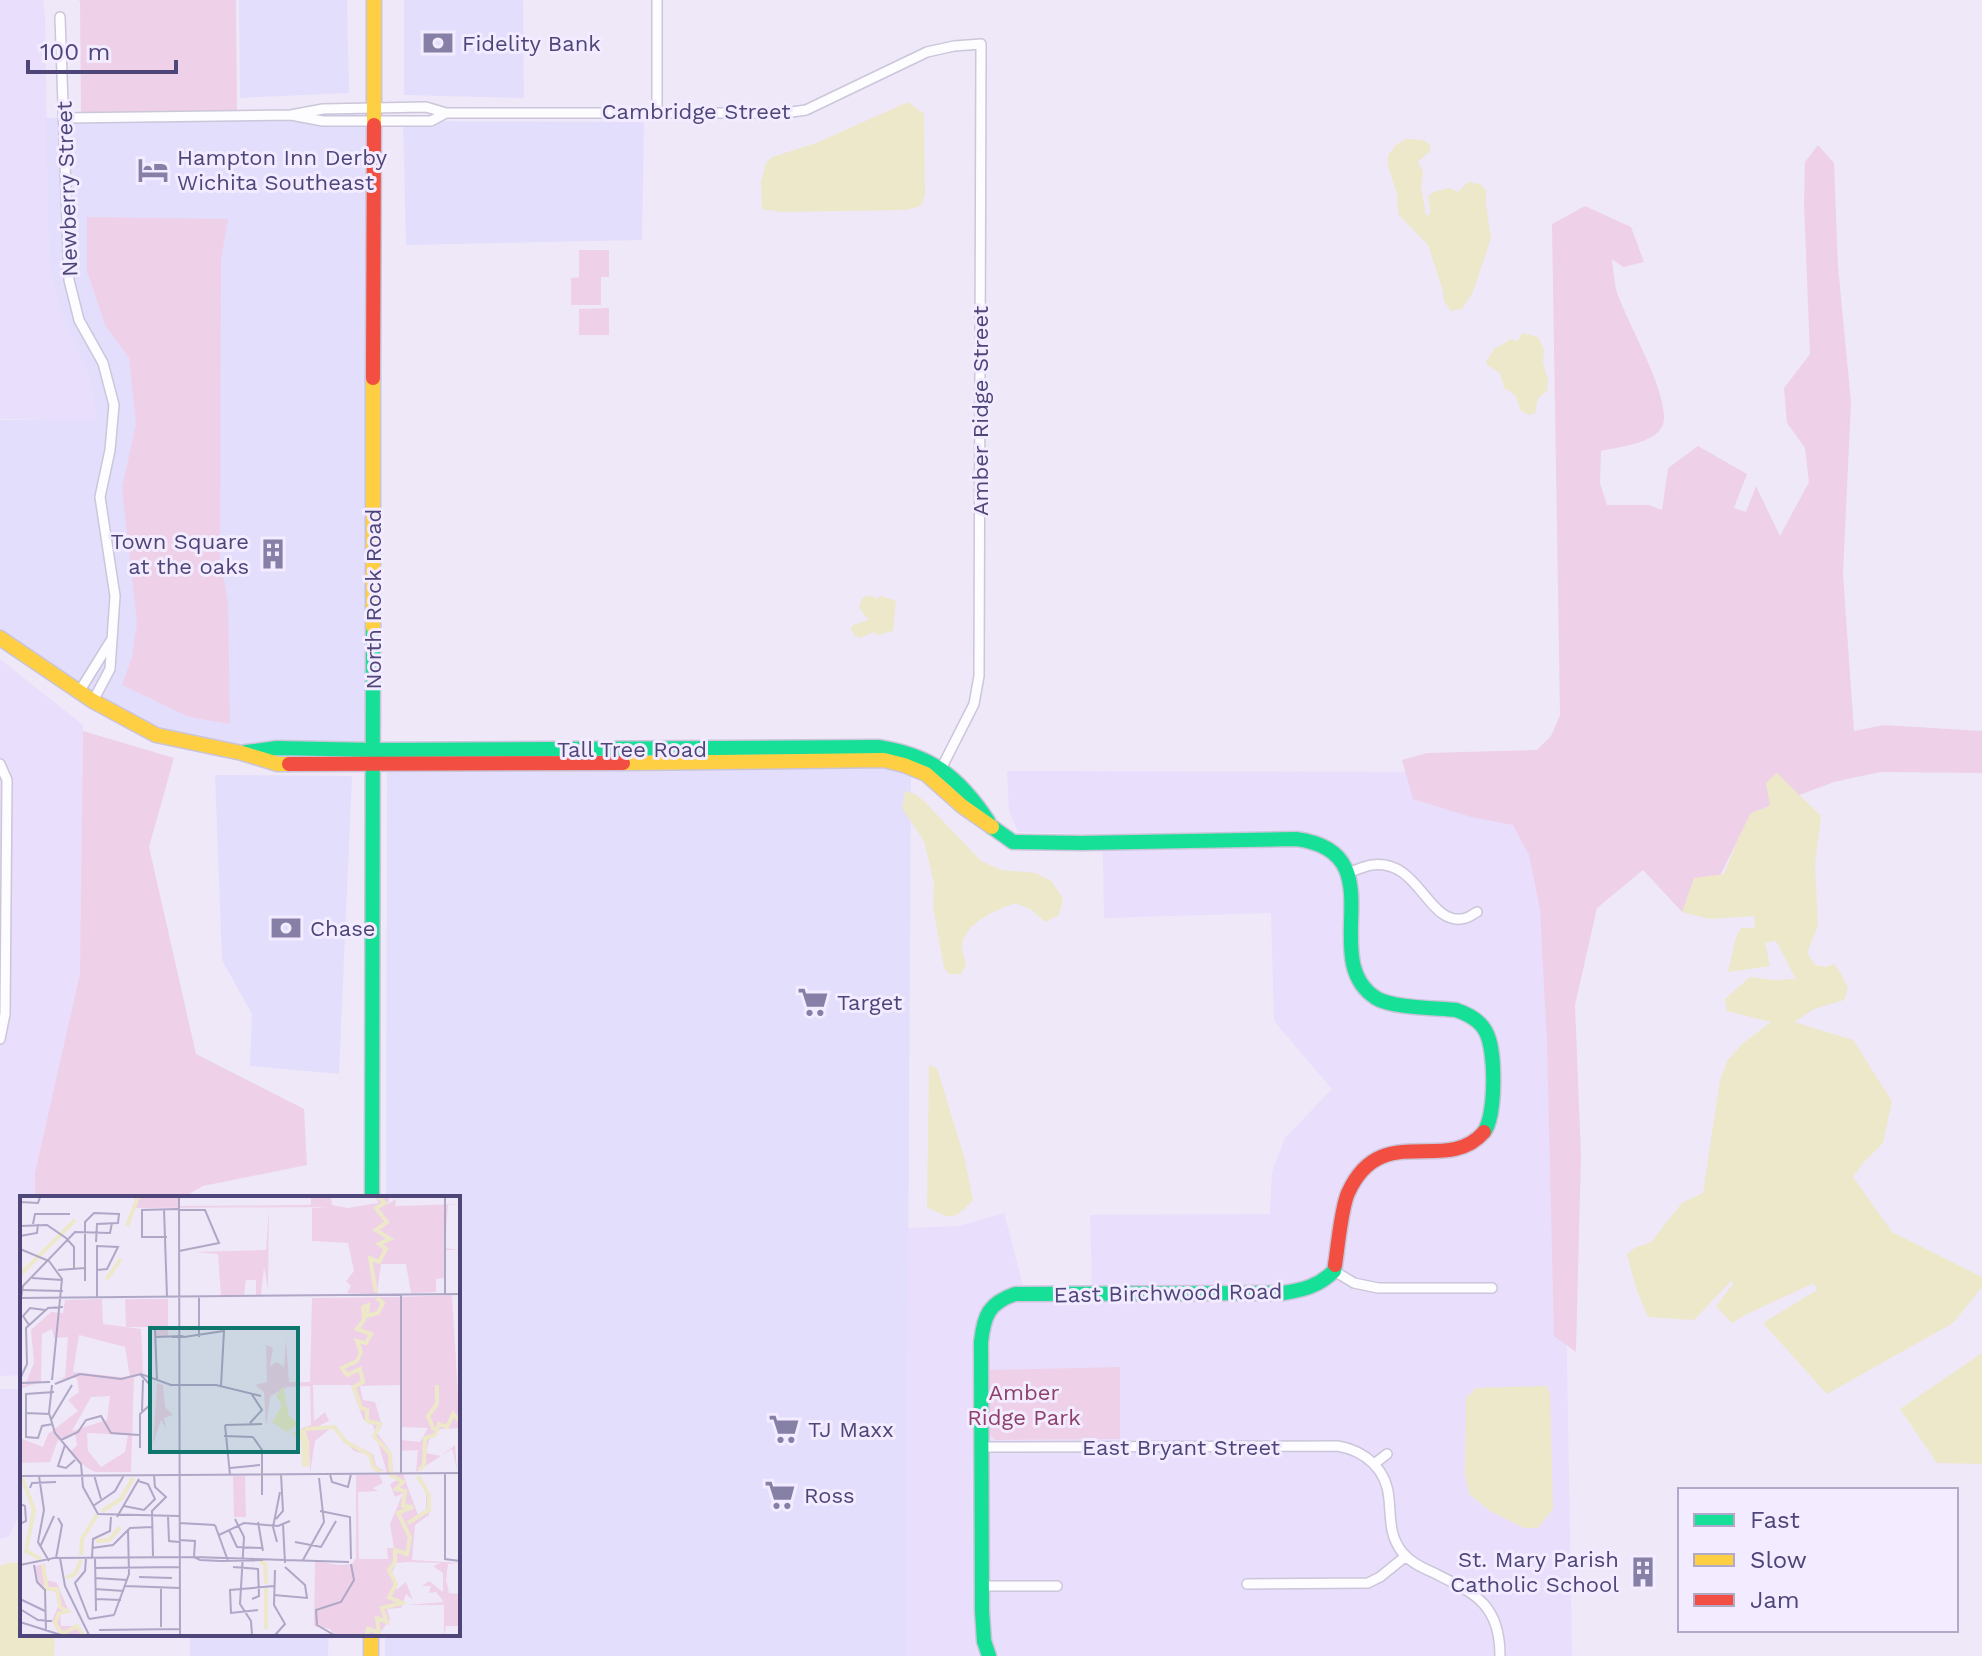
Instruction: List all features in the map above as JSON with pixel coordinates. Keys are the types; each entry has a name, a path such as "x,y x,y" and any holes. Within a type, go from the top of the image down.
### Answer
{"street":[{"name":"North Rock Road","path":"372,1196 374,0"},
{"path":"657,0 657,112"},
{"name":"Newberry Street","path":"60,17 69,280 79,320 103,363 114,405 110,450 100,497 115,596 110,669 93,701"},
{"name":"Cambridge Street","path":"64,118 291,115 323,109 374,115 426,107 446,113 785,113 806,110 927,52 981,44"},
{"name":"Amber Ridge Street","path":"941,769 974,704 979,676 981,44"},
{"name":"Tall Tree Road","path":"0,638 93,701 156,735 278,764 373,756 878,747 899,749 924,757 941,769 978,805 991,827"},
{"name":"Newberry Street","path":"79,692 112,639"},
{"name":"Tall Tree Road","path":"373,756 519,764 884,760 926,774 962,806 1013,842 1307,840 1333,851 1348,873"},
{"path":"0,764 7,780 5,1014 0,1039"},
{"path":"1477,912 1465,919 1453,918 1435,910 1412,879 1397,868 1372,865 1348,873 1352,959 1361,983 1371,994 1385,1002 1456,1010 1481,1023 1491,1045 1492,1099 1488,1127 1481,1138 1470,1145 1457,1149 1398,1151 1377,1157 1361,1169 1347,1195 1334,1271 1354,1283 1378,1288 1492,1288"},
{"name":"East Birchwood Road","path":"982,1447 982,1325 994,1298 1015,1294 1283,1293 1310,1289 1334,1271"},
{"name":"East Bryant Street","path":"982,1447 1338,1446 1358,1452 1374,1464"},
{"path":"982,1447 982,1626 989,1656"},
{"path":"1387,1454 1374,1464 1388,1489 1393,1535 1406,1556 1417,1565 1463,1587 1479,1599 1496,1624 1500,1656"},
{"path":"1247,1584 1368,1583 1406,1556"},
{"path":"982,1586 1057,1586"}],"shaded area":[{"path":"0,0 43,0 49,266 63,318 90,377 97,421 0,419"},
{"path":"239,0 347,0 349,93 240,98"},
{"path":"404,0 523,0 524,98 404,95"},
{"path":"908,102 924,114 925,195 921,206 906,210 781,212 762,209 761,182 766,163 772,157 816,143"},
{"path":"374,109 373,750 242,753 156,735 0,638 0,420 97,420 90,377 63,318 49,266 46,118"},
{"path":"403,121 644,122 642,240 406,245"},
{"path":"1406,139 1424,140 1431,146 1418,162 1423,172 1421,185 1426,216 1431,213 1428,197 1433,192 1449,188 1458,192 1468,182 1480,184 1486,190 1491,238 1473,292 1462,309 1451,311 1444,301 1428,245 1398,214 1388,155"},
{"path":"1522,333 1538,337 1544,350 1543,362 1548,380 1547,391 1538,398 1535,413 1529,415 1521,411 1515,395 1504,388 1500,373 1486,362 1494,349 1511,339 1518,341"},
{"path":"867,596 896,601 893,631 878,635 873,632 861,638 854,635 853,625 869,620 859,608 862,599"},
{"path":"0,659 83,725 81,974 35,1171 35,1196 20,1196 20,1375 0,1376"},
{"path":"387,763 911,768 906,1656 385,1656 385,1636 460,1636 460,1196 386,1196"},
{"path":"1007,771 1557,772 1572,1656 906,1656 908,1368 904,1228 960,1226 1004,1213 1023,1285 1092,1285 1090,1215 1270,1214 1272,1172 1285,1138 1332,1089 1274,1021 1271,913 1104,918 1103,853 1084,834 1018,832 1009,811"},
{"path":"1777,773 1821,816 1815,864 1818,926 1807,953 1815,965 1826,967 1834,964 1848,988 1844,1000 1814,1009 1794,1022 1853,1040 1892,1101 1883,1143 1853,1177 1892,1232 1982,1277 1982,1287 1953,1323 1827,1394 1763,1323 1817,1290 1814,1283 1732,1323 1716,1306 1733,1284 1732,1280 1694,1320 1648,1317 1627,1254 1636,1247 1650,1243 1682,1203 1703,1193 1720,1080 1728,1060 1743,1043 1771,1022 1727,1011 1725,999 1750,977 1796,979 1776,941 1765,943 1770,966 1728,972 1736,937 1741,928 1755,928 1754,916 1709,919 1682,912 1694,878 1724,874 1751,813 1770,806 1766,783"},
{"path":"215,775 352,776 339,1074 250,1066 252,1014 222,960"},
{"path":"905,791 925,802 981,861 1002,870 1036,873 1051,881 1063,898 1059,915 1045,922 1032,910 1015,903 990,914 975,924 964,938 962,948 966,965 961,974 949,974 944,968 933,906 934,883 924,841 902,808"},
{"path":"929,1065 937,1068 965,1160 973,1200 952,1216 927,1207"},
{"path":"1982,1353 1982,1464 1937,1463 1900,1409"},
{"path":"1546,1386 1550,1393 1553,1509 1538,1528 1524,1528 1490,1511 1469,1494 1465,1474 1466,1398 1476,1388"},
{"path":"0,1389 19,1389 20,1514 9,1536 0,1539"},
{"path":"20,1562 20,1636 55,1636 54,1656 0,1656 0,1566"},
{"path":"190,1636 329,1636 328,1656 190,1656"}],"green space":[{"path":"78,0 236,0 237,113 81,115"},
{"path":"1818,145 1834,163 1838,266 1851,402 1843,574 1854,731 1884,725 1982,731 1982,773 1880,772 1834,782 1751,813 1713,890 1682,912 1643,870 1597,908 1575,1005 1581,1155 1576,1352 1554,1336 1547,1042 1540,909 1529,855 1513,825 1471,817 1413,799 1402,760 1427,753 1537,750 1551,736 1560,715 1552,224 1585,206 1631,227 1644,262 1623,267 1612,259 1616,289 1655,380 1664,415 1662,427 1651,437 1601,451 1600,483 1607,505 1649,505 1662,510 1668,468 1698,446 1747,474 1734,508 1746,512 1756,486 1780,536 1809,482 1805,448 1787,423 1784,388 1810,354 1805,162"},
{"path":"87,217 228,219 221,260 220,559 228,602 230,724 189,717 122,685 132,657 137,623 122,488 136,424 129,358 105,325 87,271"},
{"path":"579,250 609,250 609,277 601,277 601,305 571,305 571,278 581,277"},
{"path":"609,308 609,335 579,335 579,309"},
{"path":"83,731 174,758 149,847 196,1054 304,1109 307,1165 203,1186 186,1196 35,1196 35,1172 80,974"},
{"name":"Amber Ridge Park","path":"1120,1367 1120,1439 996,1440 988,1434 990,1370"}],"traffic: fast":[{"path":"372,1196 373,627"},
{"path":"246,752 277,748 878,747 913,756 942,770 966,792 988,821"},
{"path":"992,827 1013,842 1296,839 1326,848 1343,864 1350,885 1352,959 1359,981 1383,1001 1465,1013 1486,1032 1492,1053 1493,1083 1491,1112 1484,1132"},
{"path":"989,1656 984,1641 982,1611 981,1342 989,1311 1015,1294 1283,1293 1317,1284 1334,1271 1335,1265"}],"traffic: slow":[{"path":"374,0 374,125"},
{"path":"373,378 373,627"},
{"path":"0,638 93,701 156,735 289,764"},
{"path":"623,763 884,760 926,774 962,806 992,827"},
{"path":"371,1636 371,1656"}],"traffic: jam":[{"path":"373,378 374,125"},
{"path":"289,764 623,763"},
{"path":"1335,1265 1348,1193 1362,1171 1378,1158 1396,1153 1451,1150 1469,1144 1484,1132"}],"place":[{"name":"Fidelity Bank","path":"438,43"},
{"name":"Hampton Inn Derby Wichita Southeast","path":"153,170"},
{"name":"Town Square at the oaks","path":"273,554"},
{"name":"Chase","path":"286,928"},
{"name":"Target","path":"813,1002"},
{"name":"TJ Maxx","path":"784,1429"},
{"name":"Ross","path":"780,1495"},
{"name":"St. Mary Parish Catholic School","path":"1643,1572"}]}
